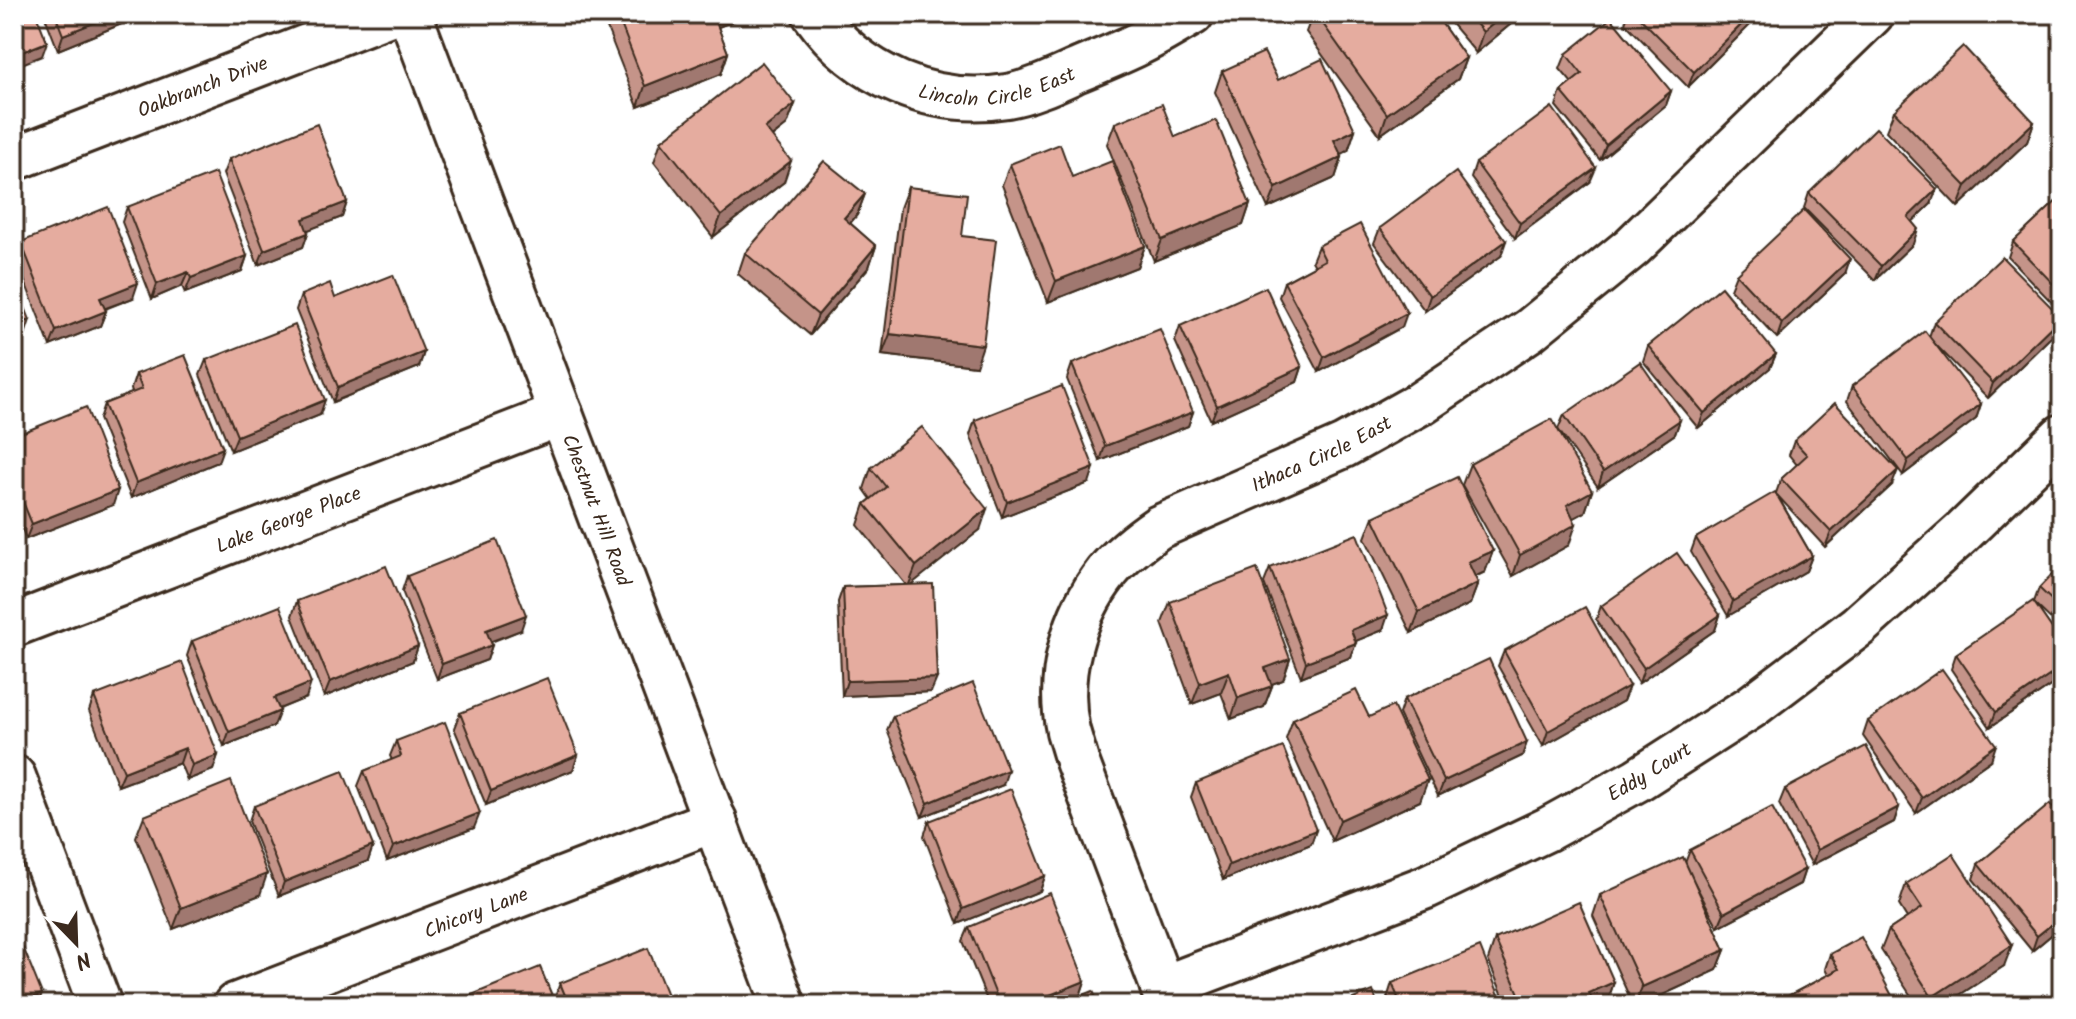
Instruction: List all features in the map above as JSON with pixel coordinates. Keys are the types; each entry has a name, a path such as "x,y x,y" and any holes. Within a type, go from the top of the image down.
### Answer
{"street":[{"name":"Oakbranch Drive","path":"14,159 390,14"},
{"name":"Chestnut Hill Road","path":"410,14 784,1005"},
{"name":"Lincoln Circle East","path":"814,14 851,55 878,74 909,88 942,96 975,99 1008,96 1042,86 1138,45 1192,14"},
{"name":"Ithaca Circle East","path":"1166,996 1077,761 1068,728 1064,695 1067,661 1075,629 1089,598 1108,571 1132,546 1159,527 1344,446 1421,403 1530,330 1632,247 1872,14"},
{"name":"Lake George Place","path":"14,625 561,414"},
{"name":"Eddy Court","path":"1166,996 1426,887 1548,829 1637,780 1751,707 1858,626 1962,533 2062,436"},
{"path":"14,777 100,1005"},
{"name":"Chicory Lane","path":"235,1005 715,820"}],"building":[{"path":"14,14 36,14 47,42 14,55"},
{"path":"55,14 116,14 63,35"},
{"path":"617,14 713,14 728,53 645,86"},
{"path":"1316,14 1435,14 1466,58 1387,114"},
{"path":"1468,14 1505,14 1483,32"},
{"path":"1636,14 1752,14 1694,72"},
{"path":"1611,18 1671,91 1606,145 1561,91 1582,74 1566,54"},
{"path":"1963,46 2034,122 1966,186 1894,111"},
{"path":"1264,52 1278,80 1322,59 1355,130 1334,140 1342,157 1276,188 1222,71"},
{"path":"762,62 795,104 765,128 791,161 721,216 661,141"},
{"path":"1162,104 1175,137 1216,120 1250,204 1162,240 1115,123"},
{"path":"1552,107 1596,168 1520,223 1476,163"},
{"path":"317,124 347,202 303,219 308,233 264,250 229,159"},
{"path":"1876,128 1937,189 1908,217 1918,229 1881,266 1809,193"},
{"path":"1060,144 1072,177 1112,161 1145,246 1056,281 1010,164"},
{"path":"824,161 865,194 844,218 876,246 818,315 745,253"},
{"path":"1456,172 1506,241 1430,296 1380,228"},
{"path":"215,173 247,256 191,278 188,272 157,284 127,207"},
{"path":"908,187 967,194 962,236 996,240 983,345 890,334"},
{"path":"2062,196 2062,293 2013,242"},
{"path":"108,207 138,283 100,298 106,311 56,331 21,242"},
{"path":"1804,210 1850,259 1782,323 1736,274"},
{"path":"1360,224 1407,313 1324,357 1284,282 1325,260 1318,246"},
{"path":"2002,257 2061,317 1993,383 1934,322"},
{"path":"393,275 424,352 338,387 301,295 330,283 335,298"},
{"path":"14,279 30,320 14,326"},
{"path":"1266,287 1302,367 1217,406 1180,326"},
{"path":"1721,287 1776,354 1704,413 1648,346"},
{"path":"295,325 325,400 237,436 206,360"},
{"path":"1160,329 1193,412 1105,446 1072,364"},
{"path":"1925,331 1981,404 1908,460 1852,386"},
{"path":"185,355 223,448 136,483 104,404 142,389 136,374"},
{"path":"1640,362 1680,420 1603,472 1564,415"},
{"path":"1062,386 1094,468 1007,502 975,420"},
{"path":"1835,403 1898,470 1831,532 1781,479 1807,455 1794,441"},
{"path":"86,407 118,490 32,524 14,480 14,436"},
{"path":"1552,419 1592,491 1567,505 1576,524 1520,555 1470,464"},
{"path":"922,427 987,509 916,566 865,504 886,487 871,468"},
{"path":"1457,477 1493,551 1468,562 1478,583 1419,612 1373,517"},
{"path":"1775,492 1812,556 1733,601 1696,538"},
{"path":"1357,534 1388,615 1351,630 1356,643 1306,662 1270,568"},
{"path":"497,540 526,615 486,630 492,645 442,664 407,576"},
{"path":"1677,553 1720,615 1644,668 1601,606"},
{"path":"2062,564 2062,610 2039,588"},
{"path":"386,566 418,646 330,682 297,601"},
{"path":"1257,569 1290,659 1265,668 1272,686 1238,698 1229,672 1200,683 1170,602"},
{"path":"933,584 937,678 847,681 843,587"},
{"path":"2033,601 2062,643 2062,667 1996,712 1956,654"},
{"path":"280,606 311,683 274,698 280,711 229,732 192,641"},
{"path":"1585,607 1629,686 1548,731 1504,651"},
{"path":"1489,659 1527,742 1444,781 1404,699"},
{"path":"182,662 218,755 192,765 185,748 124,772 94,696"},
{"path":"1942,669 1996,745 1922,798 1868,721"},
{"path":"547,678 578,755 491,791 460,713"},
{"path":"973,683 1008,770 928,803 893,716"},
{"path":"1356,690 1369,717 1393,706 1428,780 1340,820 1293,719"},
{"path":"445,722 480,813 393,847 364,771 401,756 396,741"},
{"path":"1866,746 1899,807 1817,850 1785,789"},
{"path":"1283,747 1316,830 1229,865 1196,783"},
{"path":"343,771 373,846 284,882 254,806"},
{"path":"231,781 267,874 181,908 144,816"},
{"path":"1011,789 1045,876 963,909 929,821"},
{"path":"2050,804 2062,818 2062,916 2037,936 1978,864"},
{"path":"1772,807 1805,869 1724,913 1690,850"},
{"path":"1953,854 2012,945 1932,997 1889,930 1922,908 1906,884"},
{"path":"1683,857 1725,950 1642,987 1600,895"},
{"path":"1050,893 1085,981 1025,1005 1000,1005 969,927"},
{"path":"1579,902 1614,982 1589,993 1594,1005 1524,1005 1495,939"},
{"path":"1861,937 1897,1005 1793,1005 1788,996 1839,969 1830,954"},
{"path":"23,947 42,994 14,1005 14,951"},
{"path":"1480,947 1503,1005 1401,1005 1392,983"},
{"path":"648,948 671,1005 569,1005 560,983"},
{"path":"540,967 556,1005 452,1003"},
{"path":"1093,991 1099,1005 1059,1005"},
{"path":"1373,991 1378,1005 1338,1005"},
{"path":"1762,994 1767,1005 1739,1005"}]}
